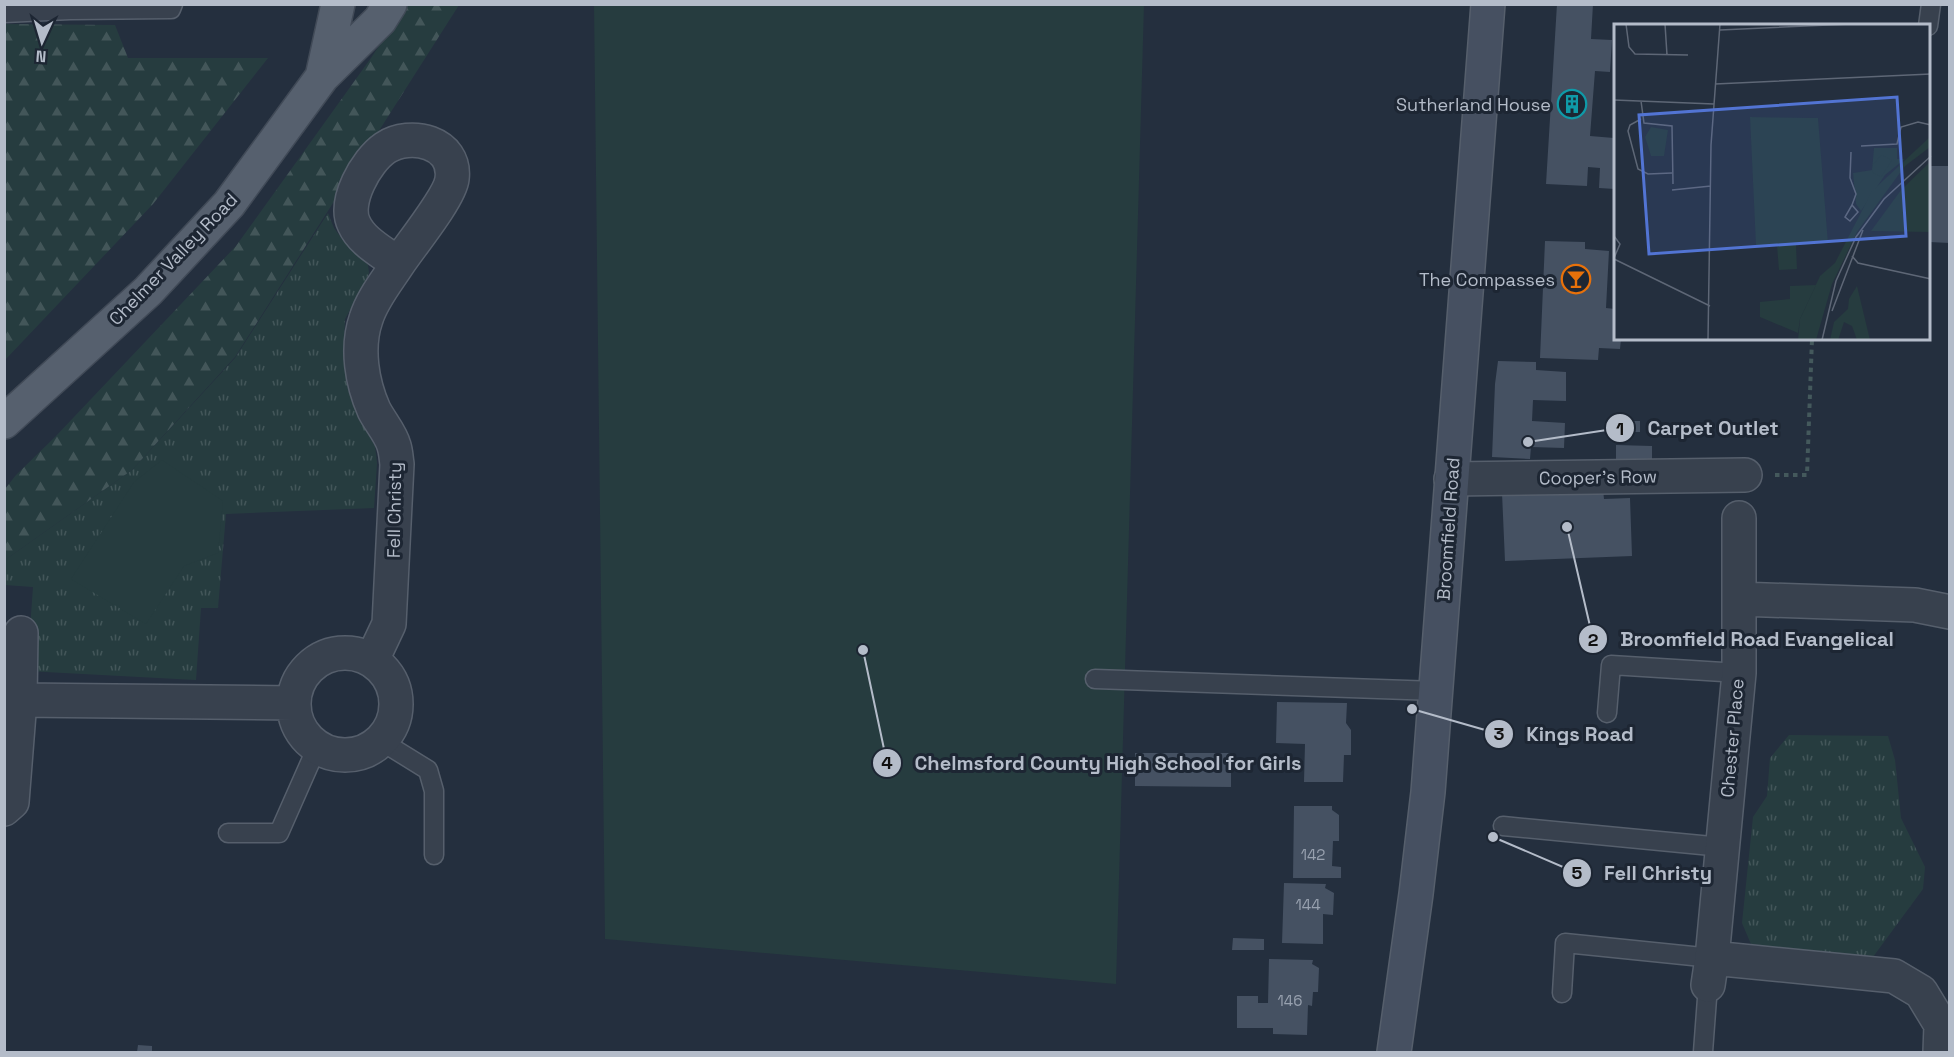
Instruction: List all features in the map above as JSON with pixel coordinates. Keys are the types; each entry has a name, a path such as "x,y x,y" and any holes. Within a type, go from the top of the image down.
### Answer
{"main road":[{"name":"Chelmer Valley Road","path":"322,77 338,4"},
{"name":"Chelmer Valley Road","path":"4,422 148,291 229,204 322,77 380,20 390,4"},
{"name":"Broomfield Road","path":"1394,1053 1418,883 1428,792 1488,4"}],"street":[{"name":"Fell Christy","path":"372,660 389,624 397,464 394,444 374,408 365,381 361,341 365,321 372,304 398,264"},
{"name":"Cooper's Row","path":"1451,479 1745,475"},
{"name":"Chester Place","path":"1710,971 1739,673 1739,518"},
{"path":"1739,599 1915,605 1950,612"},
{"path":"4,808 12,802 20,700 21,633"},
{"path":"338,654 355,654 372,660 384,670 392,684 396,698 396,714 391,729 381,741 366,751 350,756 332,754 317,747 304,735 297,720 294,703 302,678 321,659 338,654"},
{"path":"20,700 294,703"},
{"path":"1710,971 1894,976 1921,992 1943,1033"}],"lane":[{"path":"4,13 83,7 171,9 173,4"},
{"path":"1928,24 1931,4"},
{"path":"1607,712 1611,665 1739,673"},
{"path":"1095,679 1436,692"},
{"path":"381,741 428,770 434,791 434,855"},
{"path":"228,833 279,833 317,747"},
{"path":"1503,826 1722,847"},
{"path":"1562,993 1565,943 1710,971 1703,1053"}],"path":[{"path":"1745,475 1807,475 1812,340"}],"green space":[{"path":"406,5 459,5 235,357 132,470 5,560 5,489 236,246 371,58"},
{"path":"594,5 1144,5 1116,984 605,939"},
{"path":"5,24 115,25 128,58 268,58 153,204 5,360"},
{"path":"328,213 334,228 342,239 368,265 369,273 366,281 345,319 344,346 348,386 358,417 375,446 377,463 374,508 226,514 218,608 201,608 196,680 27,671 33,587 5,585 5,560 132,470 235,358"},
{"path":"162,460 223,501 218,553 184,566 146,624 71,579 134,482"},
{"path":"1789,735 1888,736 1895,760 1901,818 1925,867 1923,889 1870,961 1751,944 1742,923 1753,817 1767,796 1770,758"}],"building":[{"name":"Sutherland House","path":"1557,4 1593,4 1591,39 1612,40 1610,72 1595,71 1590,136 1614,138 1614,189 1599,188 1600,168 1588,167 1587,186 1546,184"},
{"path":"1931,166 1950,166 1950,243 1930,242"},
{"name":"The Compasses","path":"1545,241 1585,242 1585,249 1609,251 1606,308 1614,309 1614,340 1621,340 1620,349 1599,348 1598,360 1540,358"},
{"path":"1498,361 1536,362 1536,370 1566,372 1566,401 1533,400 1532,421 1565,423 1564,448 1531,447 1530,459 1492,457"},
{"path":"1624,421 1640,421 1640,432 1624,432"},
{"path":"1616,445 1652,446 1652,462 1616,462"},
{"path":"1603,489 1604,499 1630,498 1632,556 1505,561 1502,493"},
{"path":"1277,702 1347,703 1346,723 1351,730 1351,755 1344,755 1343,782 1304,782 1305,744 1276,743"},
{"path":"1135,753 1231,753 1231,787 1135,786"},
{"path":"1294,806 1332,806 1332,810 1339,815 1339,841 1333,841 1332,866 1341,867 1341,878 1293,878"},
{"path":"1284,883 1326,884 1325,888 1334,893 1333,915 1323,914 1323,944 1282,943"},
{"path":"1233,938 1264,939 1264,950 1232,950"},
{"path":"1269,959 1313,960 1312,964 1319,968 1318,992 1313,992 1312,1006 1308,1005 1307,1035 1273,1034 1273,1028 1237,1028 1237,996 1258,996 1258,1003 1268,1003"},
{"path":"138,1045 152,1046 152,1052 137,1052"}],"place":[{"name":"Sutherland House","path":"1572,104"},
{"name":"The Compasses","path":"1576,279"},
{"name":"Carpet Outlet","path":"1528,442"},
{"name":"Broomfield Road Evangelical","path":"1567,527"},
{"name":"Chelmsford County High School for Girls","path":"863,650"},
{"name":"Kings Road","path":"1412,709"},
{"name":"Fell Christy","path":"1493,837"}]}
